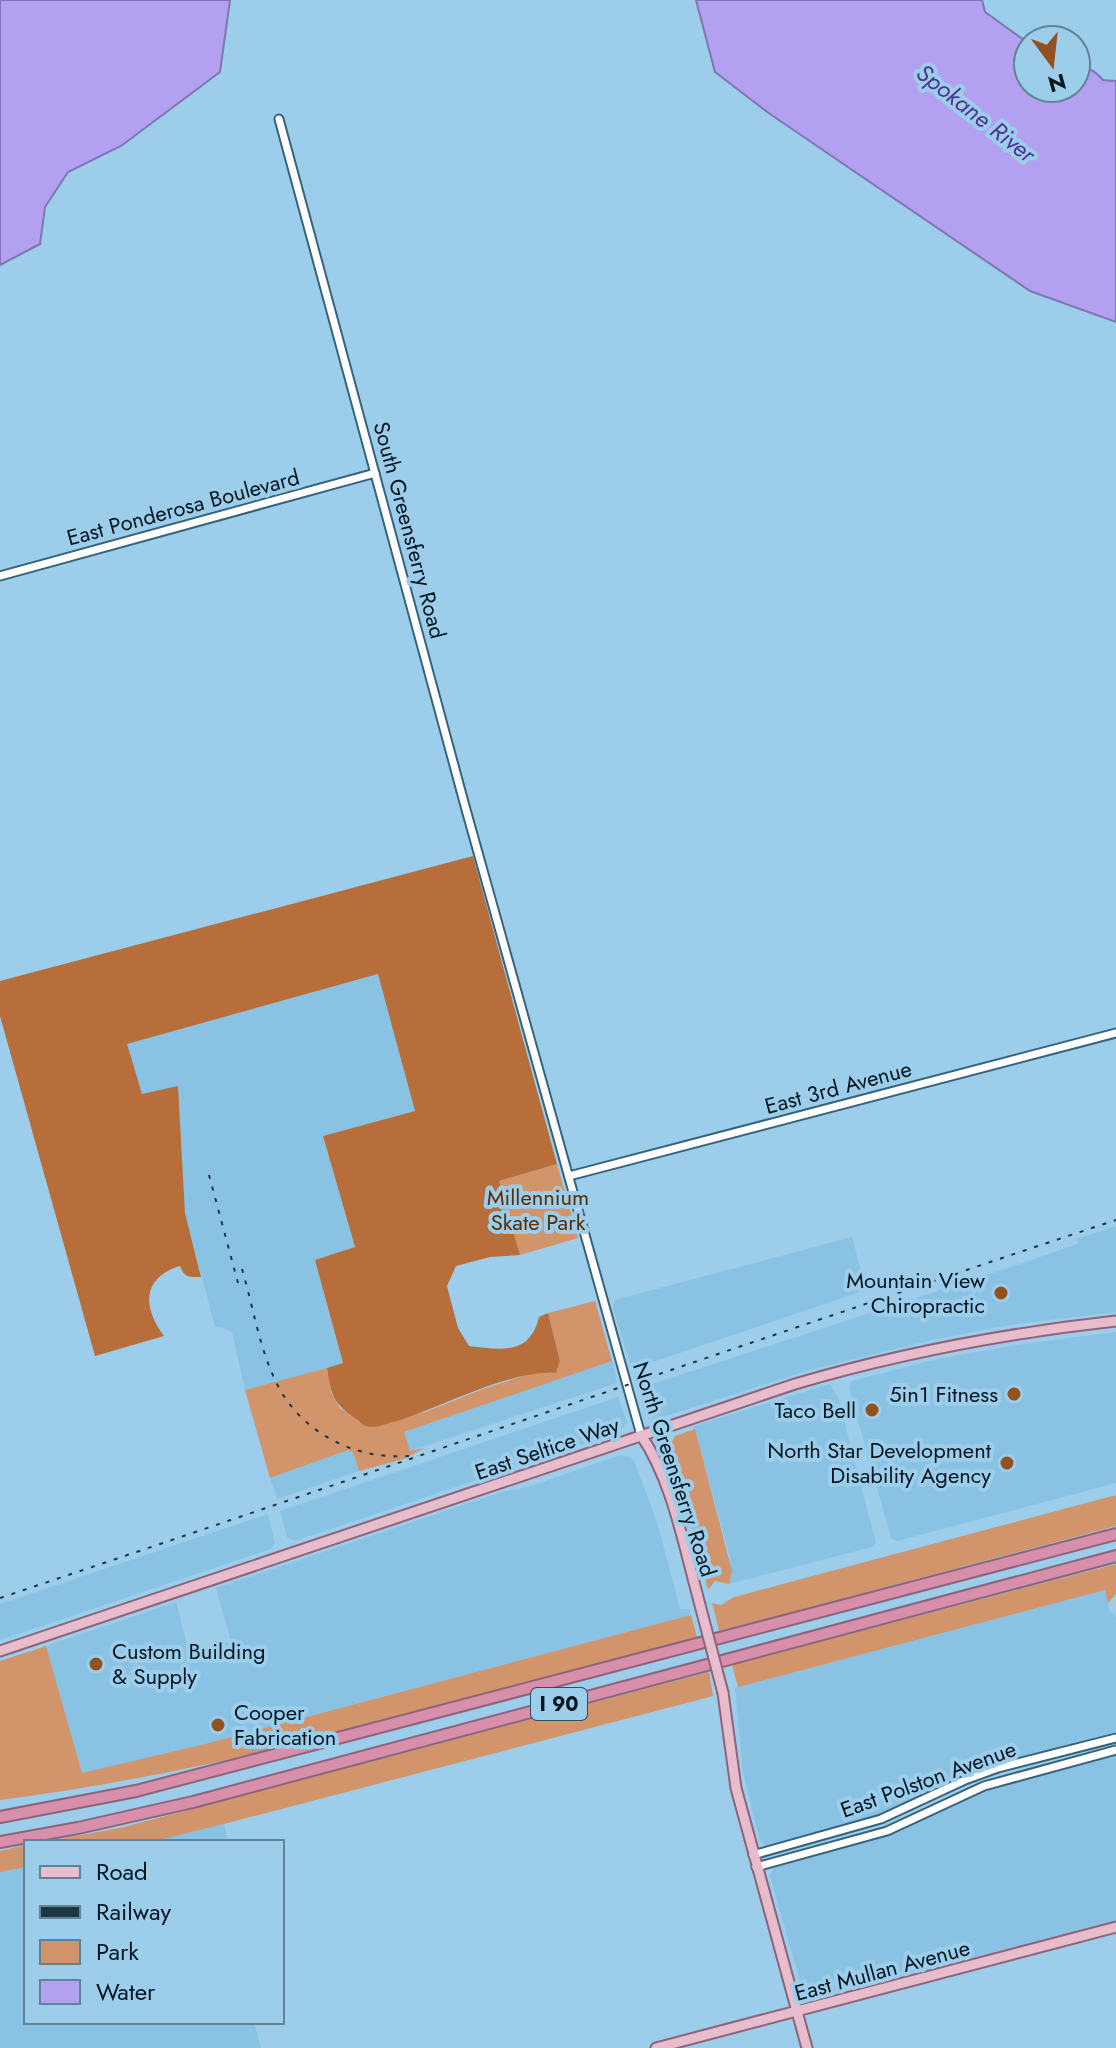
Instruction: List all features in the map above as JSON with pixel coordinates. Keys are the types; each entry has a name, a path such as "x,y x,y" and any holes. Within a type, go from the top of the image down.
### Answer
{"highway":[{"name":"I 90","path":"0,1817 151,1788 1116,1534"},
{"name":"I 90","path":"0,1842 193,1802 1116,1556"}],"main road":[{"name":"East Seltice Way","path":"0,1651 758,1395 866,1365 996,1338 1116,1321"},
{"name":"North Greensferry Road","path":"641,1435 653,1454 672,1503 694,1582 723,1693 736,1788 807,2048"},
{"name":"East Mullan Avenue","path":"656,2048 1116,1927"}],"street":[{"name":"South Greensferry Road","path":"279,119 506,951"},
{"name":"East Ponderosa Boulevard","path":"0,576 375,473"},
{"name":"North Greensferry Road","path":"506,951 641,1435"},
{"name":"East 3rd Avenue","path":"569,1176 1116,1033"},
{"name":"East Polston Avenue","path":"753,1855 881,1819 998,1768 1116,1738"},
{"name":"East Polston Avenue","path":"756,1867 887,1831 984,1786 1116,1750"}],"shaded area":[{"path":"473,856 557,1164 499,1181 520,1255 490,1257 456,1266 447,1286 458,1328 469,1346 503,1349 522,1344 535,1329 539,1317 548,1313 560,1361 556,1373 538,1373 498,1383 415,1415 373,1427 363,1425 334,1398 327,1368 343,1363 315,1260 355,1247 323,1136 415,1111 378,974 127,1044 142,1094 178,1086 185,1213 201,1277 188,1276 180,1266 167,1271 152,1286 152,1315 164,1336 95,1356 0,1016 0,981"},
{"path":"379,974 415,1111 323,1136 355,1248 315,1260 343,1364 245,1390 232,1332 215,1327 185,1213 178,1087 142,1094 126,1044"},
{"path":"1116,1226 1116,1312 1015,1324 932,1340 806,1371 657,1419 648,1418 645,1414 637,1389 1017,1265 1078,1244 1077,1239"},
{"path":"852,1237 866,1290 632,1369 613,1308 615,1300"},
{"path":"1116,1332 1116,1483 897,1541 891,1538 849,1388 852,1381 937,1359"},
{"path":"612,1361 617,1383 410,1451 403,1432"},
{"path":"830,1384 838,1397 876,1543 872,1547 729,1584 731,1561 694,1426"},
{"path":"618,1397 627,1422 619,1432 295,1541 287,1537 280,1511"},
{"path":"348,1450 353,1452 359,1471 277,1499 270,1478"},
{"path":"620,1455 634,1461 657,1522 680,1609 689,1609 691,1615 82,1774 46,1646 176,1602 189,1652 231,1642 216,1588"},
{"path":"268,1514 275,1543 271,1549 0,1640 0,1604"},
{"path":"1105,1590 1109,1610 1116,1617 1116,1732 983,1768 897,1808 851,1825 771,1846 760,1841 743,1772 735,1688"},
{"path":"1116,1754 1116,1920 815,1998 808,1997 803,1991 770,1876 773,1868 888,1833 996,1786"},
{"path":"224,1824 228,1840 159,1840"},
{"path":"24,1867 24,2024 255,2024 261,2048 0,2048 0,1872"}],"green space":[{"name":"Millennium Skate Park","path":"557,1164 578,1238 520,1255 499,1181"},
{"path":"595,1301 612,1361 404,1432 410,1451 424,1448 404,1459 359,1471 353,1452 348,1450 270,1478 245,1390 327,1368 331,1392 340,1408 367,1426 425,1412 532,1373 556,1373 560,1361 548,1313"},
{"path":"695,1429 732,1571 729,1584 715,1581 708,1590 688,1510 666,1451 675,1436"},
{"path":"1116,1495 1116,1526 719,1631 712,1603 721,1605 734,1597"},
{"path":"1116,1564 1116,1594 1108,1603 1105,1590 738,1687 732,1665"},
{"path":"691,1615 697,1637 438,1707 177,1770 0,1800 0,1661 46,1646 82,1773 205,1744"},
{"path":"709,1672 713,1696 224,1824 159,1840 54,1840 124,1827"},
{"path":"24,1845 24,1867 0,1872 0,1851"}],"water":[{"path":"0,0 230,0 220,72 121,146 68,172 45,207 40,244 0,265"},
{"name":"Spokane River","path":"696,0 982,0 985,12 1012,31 1012,104 1092,104 1092,71 1103,80 1116,81 1116,322 1030,291 770,114 715,72"}],"railway":[{"path":"209,1175 238,1283"},
{"path":"0,1598 1116,1220"},
{"path":"242,1269 270,1369 286,1400 299,1415 314,1428 349,1448 388,1456 409,1456"}],"place":[{"name":"Mountain View Chiropractic","path":"1001,1293"},
{"name":"5in1 Fitness","path":"1014,1394"},
{"name":"Taco Bell","path":"872,1410"},
{"name":"North Star Development Disability Agency","path":"1007,1463"},
{"name":"Custom Building & Supply","path":"96,1664"},
{"name":"Cooper Fabrication","path":"218,1725"}]}
